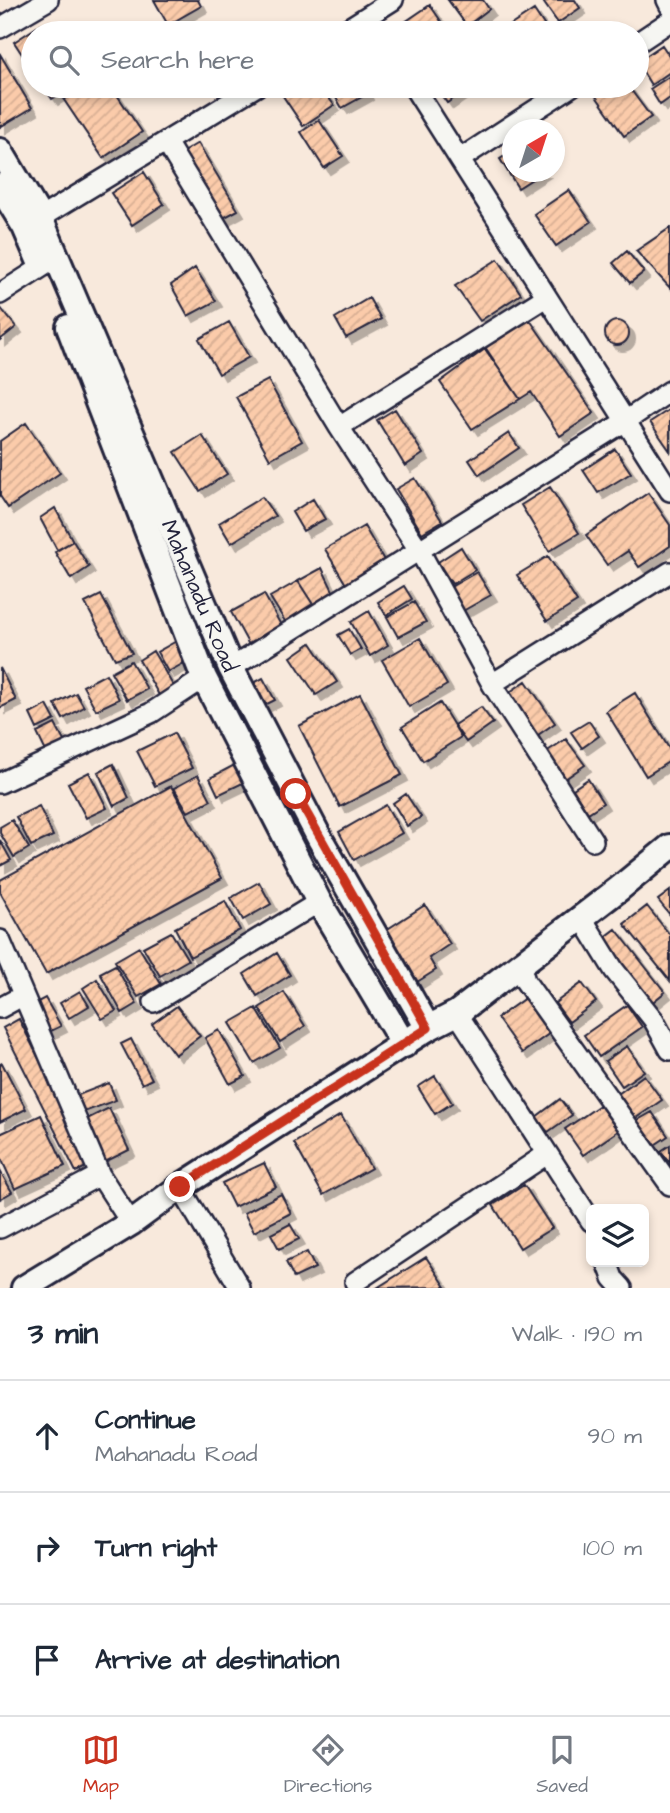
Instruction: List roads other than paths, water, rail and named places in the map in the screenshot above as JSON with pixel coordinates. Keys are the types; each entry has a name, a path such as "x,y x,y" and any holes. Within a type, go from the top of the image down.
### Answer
{"street":[{"path":"0,28 48,0"},
{"path":"377,21 393,0"},
{"path":"667,0 670,6"},
{"path":"649,35 670,21"},
{"path":"40,218 238,98"},
{"path":"421,98 670,491"},
{"path":"460,159 554,98"},
{"path":"166,142 339,427 419,550 492,684 593,841"},
{"name":"Mahanadu Road","path":"0,151 40,218 50,262 77,344 204,678 319,902 404,1045"},
{"name":"Mahanadu Road","path":"0,186 50,262 231,668 320,839 428,1028"},
{"path":"0,294 50,262"},
{"path":"339,427 546,297"},
{"path":"231,668 670,391"},
{"path":"492,684 670,572"},
{"path":"0,783 151,713 204,678"},
{"path":"24,1288 127,1217 180,1187 428,1028 457,1013 670,847"},
{"path":"154,1002 319,902"},
{"path":"582,918 614,970 653,1019 669,1048"},
{"path":"0,940 102,1181 127,1217"},
{"path":"520,964 525,981 670,1185"},
{"path":"0,1008 22,996"},
{"path":"457,1013 586,1214"},
{"path":"355,1282 547,1154"},
{"path":"0,1228 102,1181"},
{"path":"180,1187 240,1288"}]}
